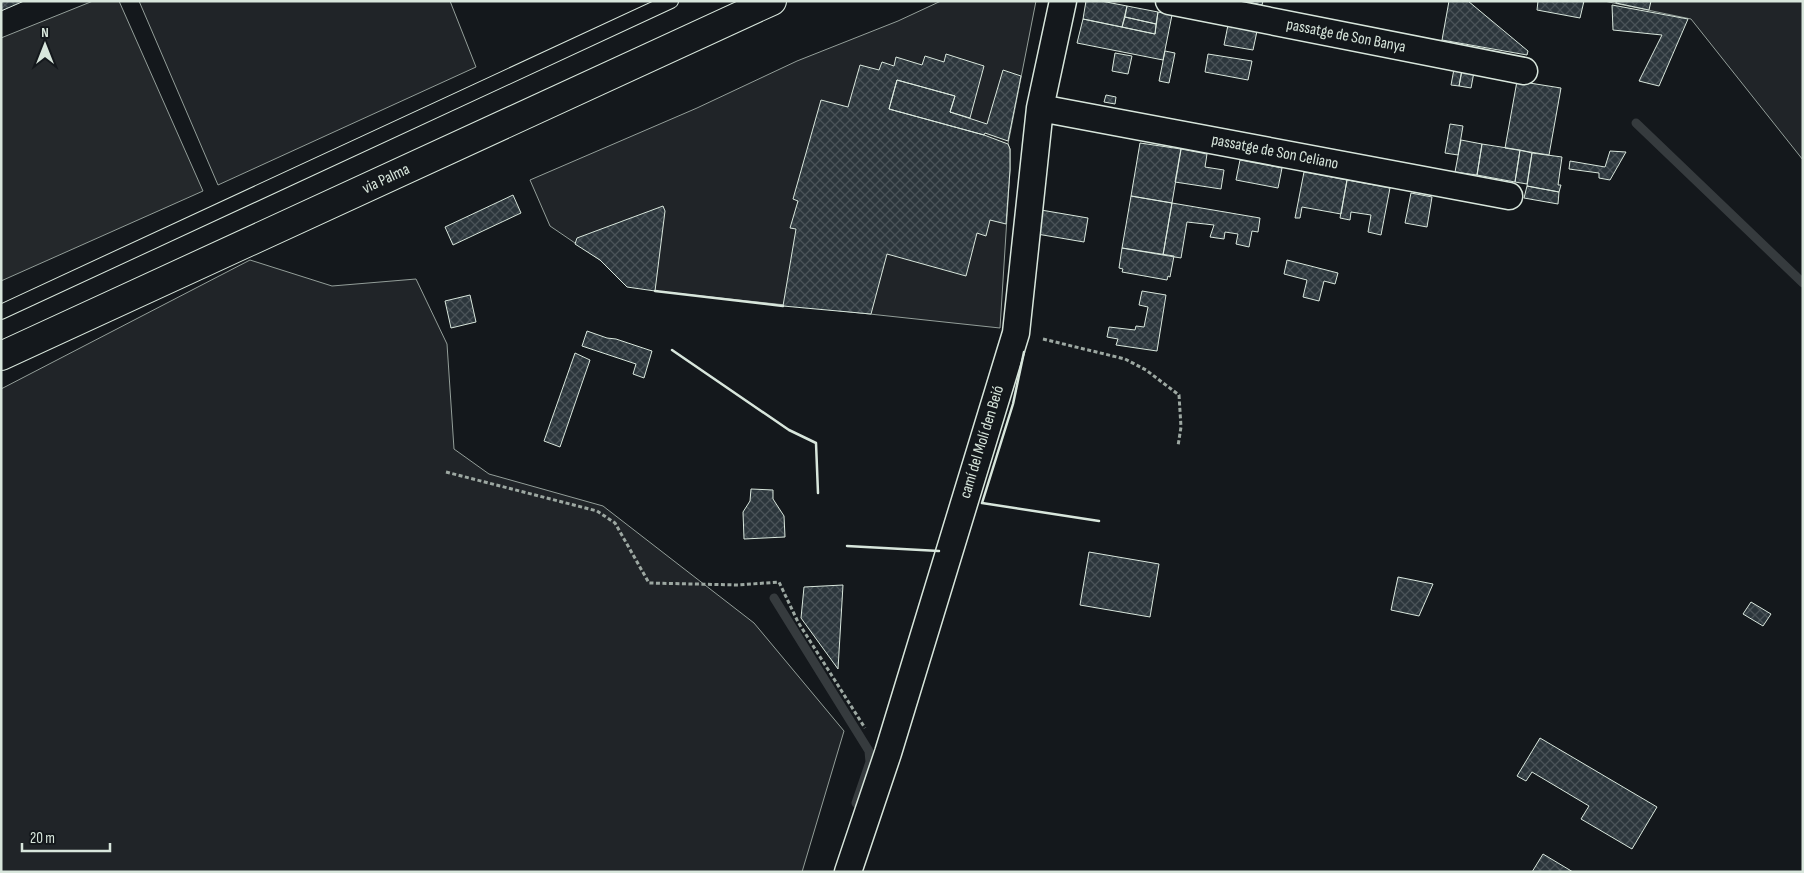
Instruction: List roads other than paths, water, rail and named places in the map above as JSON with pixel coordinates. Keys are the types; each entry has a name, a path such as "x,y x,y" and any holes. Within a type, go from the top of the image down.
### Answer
{"main road":[{"name":"via Palma","path":"1,356 772,1"}],"street":[{"name":"camí del Molí den Beió","path":"848,872 886,760 1016,333 1040,108 1063,1"},
{"name":"passatge de Son Banya","path":"1169,1 1524,71"},
{"name":"passatge de Son Celiano","path":"1040,108 1509,196"}],"lane":[{"path":"1,312 670,1"}],"waterway":[{"path":"1636,123 1803,283"},
{"path":"774,598 869,751 870,762 856,803"}]}
